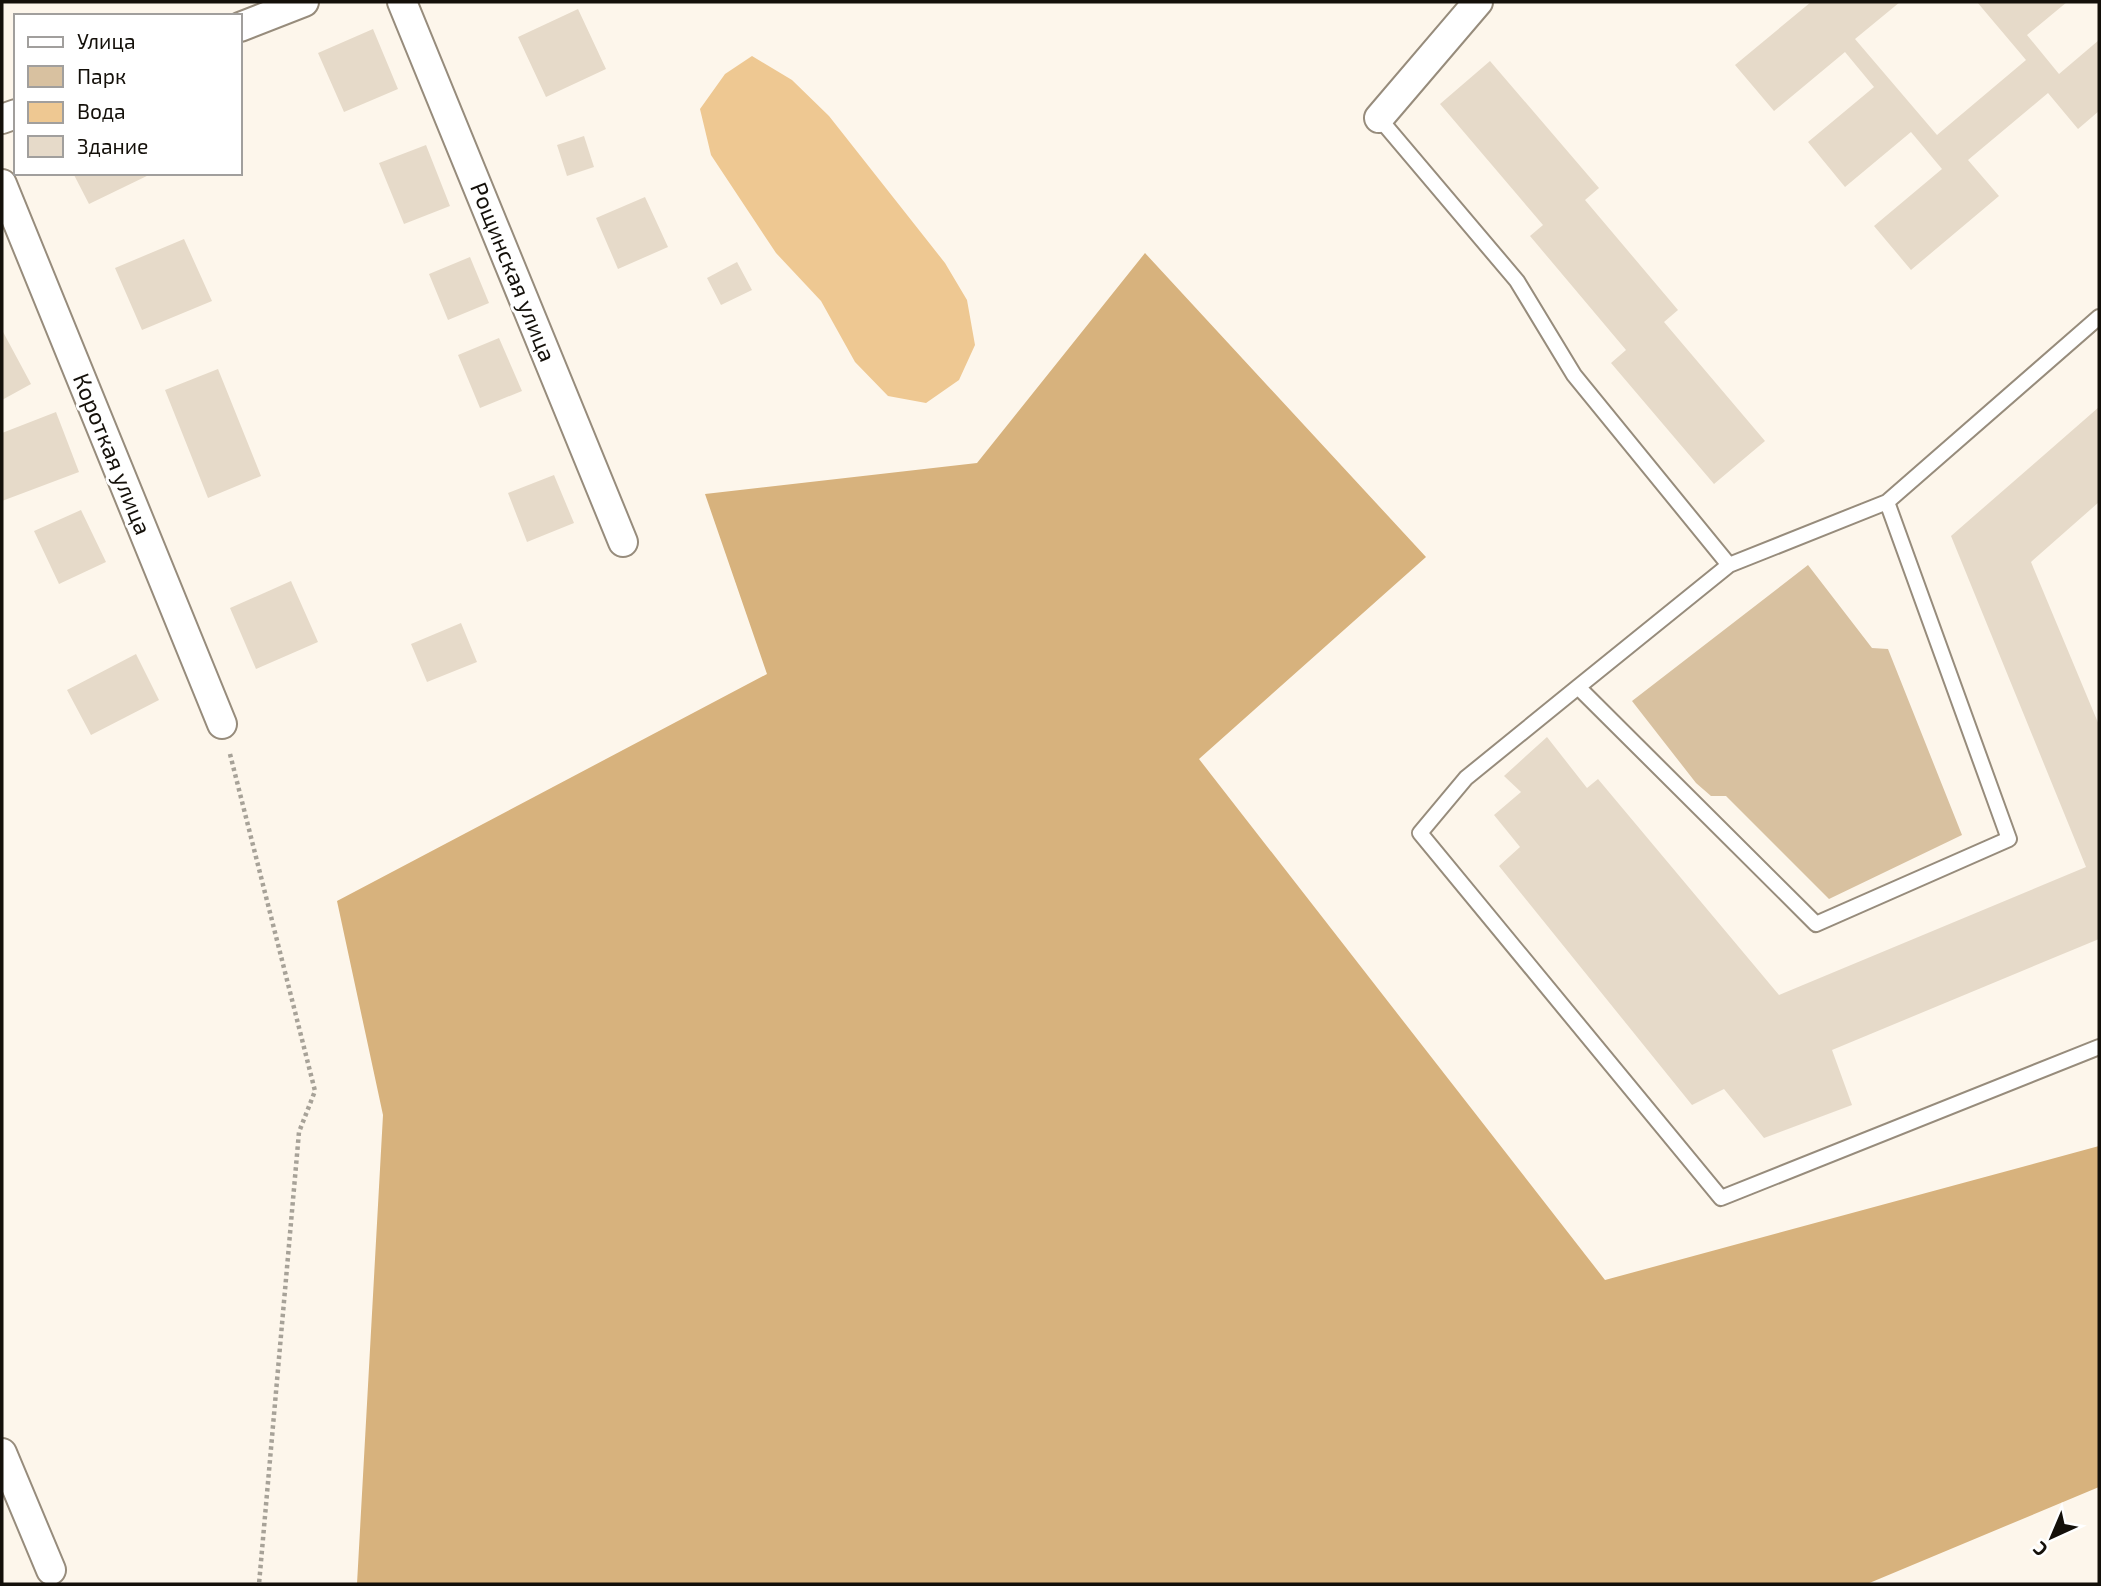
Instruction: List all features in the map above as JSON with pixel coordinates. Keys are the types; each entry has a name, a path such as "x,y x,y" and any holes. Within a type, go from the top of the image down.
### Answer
{"street":[{"path":"242,26 304,2"},
{"name":"Рощинская улица","path":"402,2 623,542"},
{"path":"1379,118 1478,2"},
{"name":"Короткая улица","path":"2,184 222,724"},
{"path":"2,1453 46,1577"}],"lane":[{"path":"1379,118 1517,281 1574,375 1729,565"},
{"path":"2099,317 1886,502 1729,565 1466,778 1420,834 1721,1198 2099,1047"},
{"path":"1578,687 1816,924 2009,839 1886,502"}],"path":[{"path":"222,724 315,1091 299,1132 259,1584"}],"green space":[{"path":"1808,565 1872,648 1888,649 1962,835 1829,899 1726,796 1711,796 1696,783 1632,701"}],"shaded area":[{"path":"1145,253 1426,557 1199,759 1605,1280 2099,1146 2099,1487 1867,1584 357,1584 383,1115 337,901 767,674 705,494 977,463"}],"water":[{"path":"752,56 792,80 829,116 945,263 967,300 975,345 959,380 926,403 888,396 855,362 821,301 776,253 711,155 700,109 725,74"}],"building":[{"path":"1811,2 1900,2 1855,39 1937,135 2026,60 1977,2 2067,2 2027,35 2059,74 2099,40 2099,111 2078,129 2048,93 1968,160 1999,196 1911,270 1874,226 1942,169 1911,132 1845,187 1808,142 1874,87 1845,52 1774,111 1735,65"},
{"path":"578,9 606,69 546,97 518,37"},
{"path":"373,29 398,89 344,112 318,53"},
{"path":"1490,61 1599,188 1585,200 1678,310 1664,322 1765,441 1714,484 1611,363 1626,350 1530,236 1543,225 1440,104"},
{"path":"584,136 594,167 567,176 557,145"},
{"path":"426,145 450,206 404,224 379,163"},
{"path":"74,175 149,175 89,204"},
{"path":"645,197 668,247 618,269 596,218"},
{"path":"184,239 212,301 142,330 115,268"},
{"path":"470,257 489,303 448,320 429,274"},
{"path":"737,262 752,290 721,305 707,278"},
{"path":"2,330 31,384 2,400"},
{"path":"499,338 522,391 480,408 458,355"},
{"path":"218,369 261,476 208,498 165,390"},
{"path":"2099,407 2099,502 2031,562 2099,725 2099,939 1832,1050 1852,1105 1764,1138 1724,1089 1692,1105 1499,866 1520,847 1494,815 1521,792 1504,776 1547,737 1587,788 1598,779 1779,995 2086,867 1951,536"},
{"path":"56,412 79,472 2,501 2,433"},
{"path":"554,475 574,523 527,542 508,493"},
{"path":"81,510 106,562 59,584 34,531"},
{"path":"291,581 318,642 256,669 230,608"},
{"path":"461,623 477,662 427,682 411,644"},
{"path":"136,654 159,700 91,735 67,690"}]}
